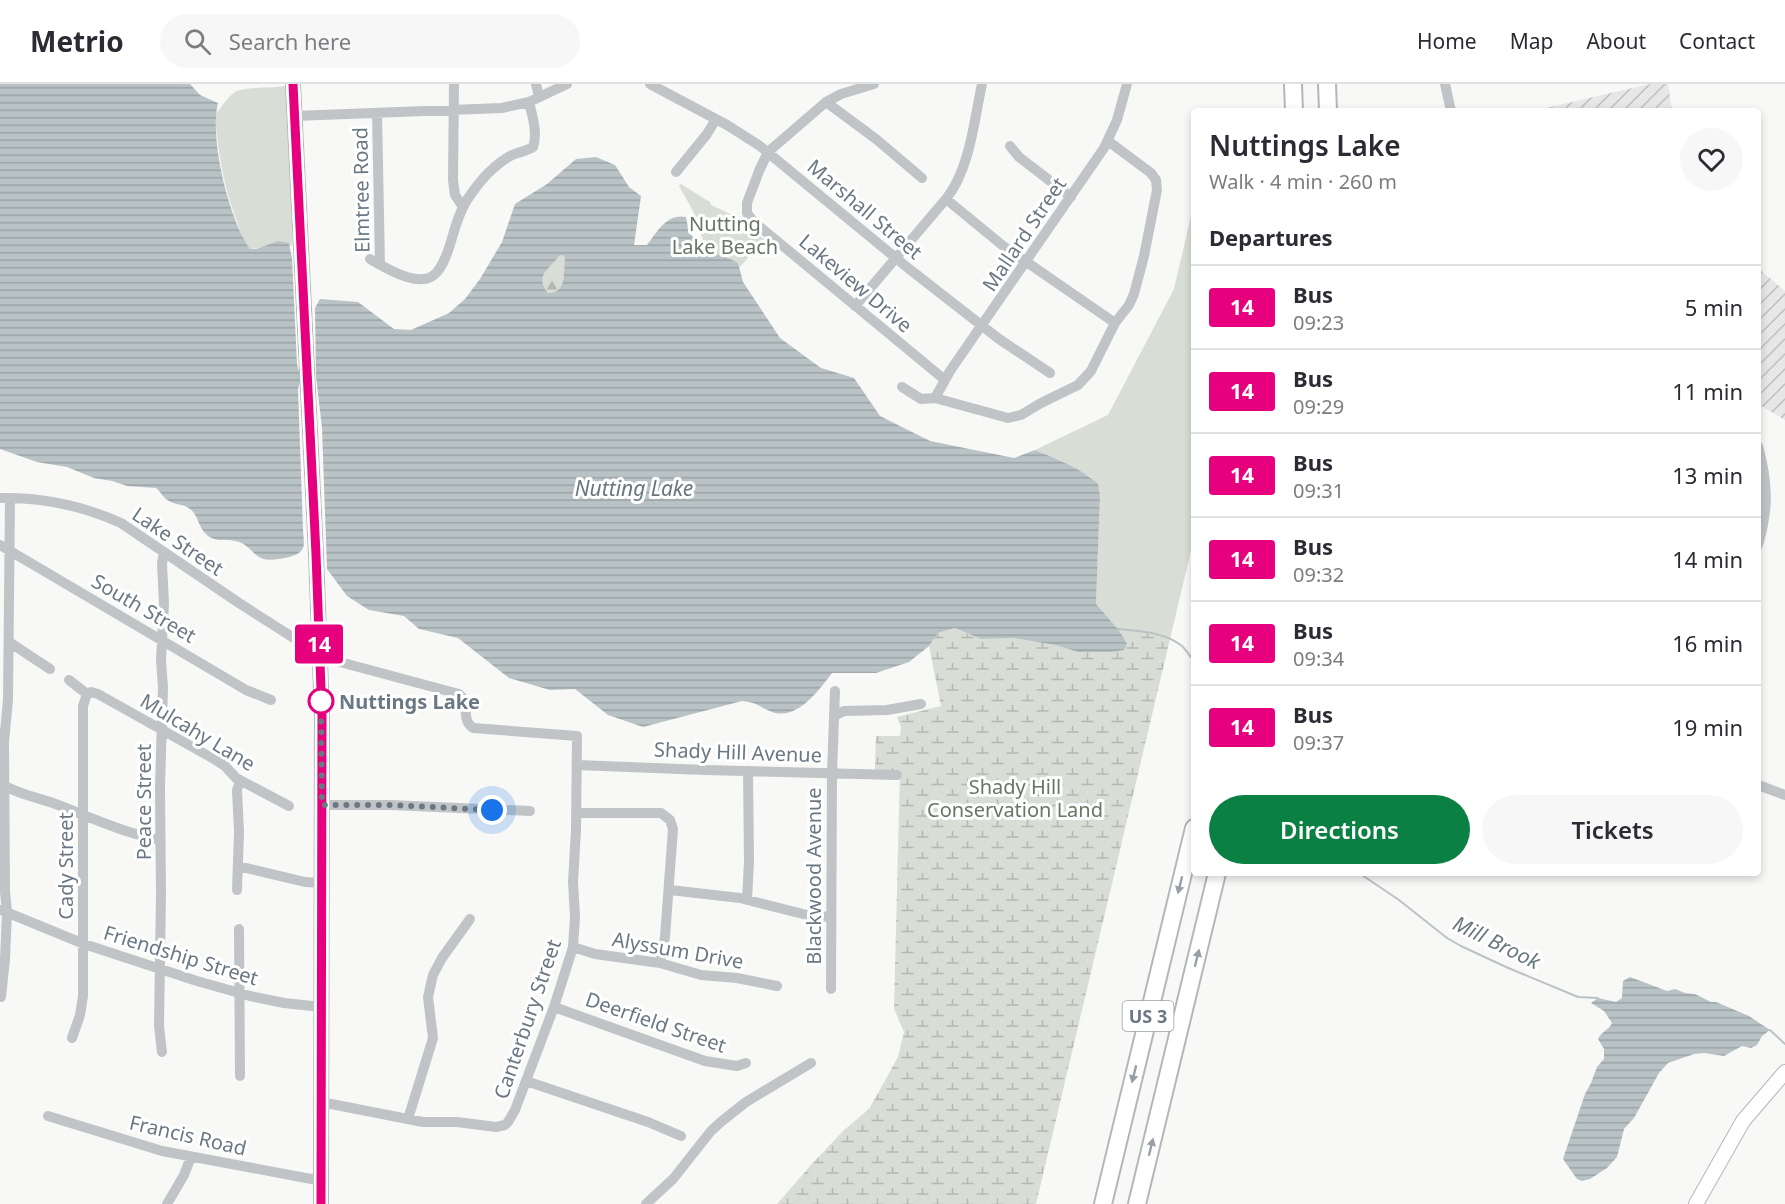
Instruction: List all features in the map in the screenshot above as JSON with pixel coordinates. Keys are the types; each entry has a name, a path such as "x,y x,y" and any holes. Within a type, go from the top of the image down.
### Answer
{"highway":[{"path":"1293,84 1294,108"},
{"path":"1327,84 1328,108"},
{"name":"US 3","path":"1103,1204 1191,840"},
{"name":"US 3","path":"1137,1204 1216,876"}],"main road":[{"path":"293,84 320,655 321,1204"},
{"path":"1696,1204 1743,1121 1785,1072"}],"street":[{"path":"454,84 453,180 455,195 463,207 481,181 500,162 533,147 536,84"},
{"path":"295,116 502,108 534,100 567,84"},
{"name":"Marshall Street","path":"650,84 716,119 768,152 982,326 1050,373"},
{"path":"768,152 842,89 874,84"},
{"path":"855,306 956,186 963,168 982,84"},
{"name":"Mallard Street","path":"935,398 1108,141 1127,84"},
{"path":"1444,84 1450,108"},
{"path":"826,102 876,139 922,178"},
{"name":"Elmtree Road","path":"377,113 375,262 403,276 424,279 433,276 443,261 463,207"},
{"path":"676,172 707,134 716,119"},
{"path":"902,387 921,399 935,398 1003,418 1017,417 1082,382 1091,371 1115,323 1129,305 1134,294 1156,195 1156,180 1143,166 1108,141"},
{"path":"1010,146 1019,157 1071,197"},
{"name":"Lakeview Drive","path":"768,152 747,203 747,213 754,222 945,380"},
{"path":"946,199 1026,262 1115,323"},
{"path":"1761,458 1767,493 1766,513 1761,532"},
{"path":"0,997 5,959 2,784 8,700 5,498"},
{"name":"Lake Street","path":"5,498 52,502 113,520 128,527 320,655 455,692 465,700 466,721 473,728 577,736"},
{"name":"South Street","path":"5,548 246,690 271,700"},
{"name":"Peace Street","path":"162,1052 159,1026 164,585 162,563 164,552"},
{"path":"6,636 50,669"},
{"name":"Mulcahy Lane","path":"69,680 87,694 91,692 98,694 214,759 240,781 289,806"},
{"name":"Blackwood Avenue","path":"831,989 832,774 835,691"},
{"name":"Cady Street","path":"72,1038 82,1006 83,706 87,694"},
{"path":"834,716 844,711 887,710 921,704"},
{"name":"Canterbury Street","path":"321,1101 423,1122 457,1122 501,1127 512,1117 554,1006 573,947 577,736"},
{"name":"Shady Hill Avenue","path":"577,765 897,775"},
{"path":"747,900 748,771"},
{"path":"237,890 239,832 237,790 240,781"},
{"path":"2,784 25,795 160,840"},
{"path":"1761,786 1785,795"},
{"path":"322,805 530,810"},
{"path":"576,813 645,812 661,813 667,816 673,829 665,937 660,963"},
{"path":"238,866 305,882 321,883"},
{"path":"669,890 734,897 807,915 831,917"},
{"name":"Friendship Street","path":"3,911 84,944 238,993 284,1003 321,1007"},
{"path":"408,1119 433,1038 428,997 433,975 442,958 470,919"},
{"path":"238,929 240,1076"},
{"name":"Alyssum Drive","path":"573,947 595,954 660,963 696,974 737,978 777,986"},
{"name":"Deerfield Street","path":"554,1006 712,1063 737,1066 746,1063"},
{"path":"646,1204 673,1179 722,1120 746,1102 811,1064"},
{"path":"526,1081 648,1122 681,1136"},
{"name":"Francis Road","path":"48,1116 148,1147 322,1181"},
{"path":"167,1204 184,1175 191,1157"}],"shaded area":[{"path":"1650,84 1668,84 1672,108 1546,108"},
{"path":"1761,271 1785,291 1785,420 1761,406"}],"green space":[{"path":"289,85 294,214 292,246 282,242 250,249 240,231 224,181 215,115 235,92"},
{"name":"Nutting Lake Beach","path":"681,184 710,202 711,205 735,216 764,239 740,267 737,263 710,251 705,246 693,211 679,186"},
{"path":"1191,216 1191,551 1170,639 1145,631 1118,629 1096,604 1100,496 1091,477 1060,460 1035,450 1108,415 1174,289"},
{"path":"562,255 565,257 562,285 554,292 548,293 542,282 544,273"},
{"name":"Shady Hill Conservation Land","path":"955,628 981,639 1013,638 1055,645 1078,652 1126,644 1118,629 1145,631 1170,639 1036,1204 777,1204 843,1131 869,1109 898,1057 904,1032 894,1009 900,771 875,770 876,736 900,736 901,727 897,717 941,706 929,646 938,633"}],"water":[{"path":"0,84 190,84 200,95 218,103 216,136 219,157 228,199 242,236 250,249 278,241 289,243 292,258 297,364 301,379 298,389 304,541 301,551 284,558 261,558 239,542 219,540 208,536 190,509 167,500 156,488 127,486 94,478 67,467 37,462 0,449"},
{"name":"Nutting Lake","path":"596,157 615,165 629,187 641,196 634,245 647,245 668,221 673,218 686,217 691,235 704,242 713,252 738,263 743,282 780,338 821,368 854,378 880,416 930,441 1014,458 1035,450 1060,460 1098,484 1100,496 1096,604 1118,629 1127,644 1124,650 1078,652 1055,645 1013,638 981,639 955,628 938,633 929,646 909,662 876,673 832,673 821,688 806,702 790,712 781,714 772,712 742,701 643,727 608,715 575,689 550,690 509,678 458,638 419,629 404,616 369,610 347,596 327,569 322,428 316,376 315,308 320,299 358,302 394,329 411,330 449,313 465,299 480,279 502,242 515,204 547,184 576,159","holes":["559,256 565,257 562,285 554,292 548,293 542,282 544,273"]},
{"path":"1630,977 1667,991 1675,989 1695,994 1749,1016 1770,1030 1762,1036 1757,1045 1751,1048 1742,1046 1724,1056 1694,1054 1668,1063 1659,1073 1634,1118 1624,1129 1617,1157 1607,1168 1590,1179 1582,1181 1577,1179 1563,1159 1585,1094 1597,1067 1604,1059 1604,1049 1598,1039 1612,1023 1604,1011 1591,1003 1598,998 1616,1002 1622,998 1623,981"}],"waterway":[{"name":"Mill Brook","path":"1118,629 1152,633 1168,638 1182,646 1191,657"},
{"name":"Mill Brook","path":"1363,876 1461,946 1578,997 1598,998"},
{"name":"Mill Brook","path":"1770,1030 1785,1044"}],"bus line":[{"name":"14","path":"293,84 322,716 321,1204"}],"place":[{"name":"Nuttings Lake","path":"321,701"}],"route":[{"path":"321,701 321,695 322,805 391,805 492,810"}]}
